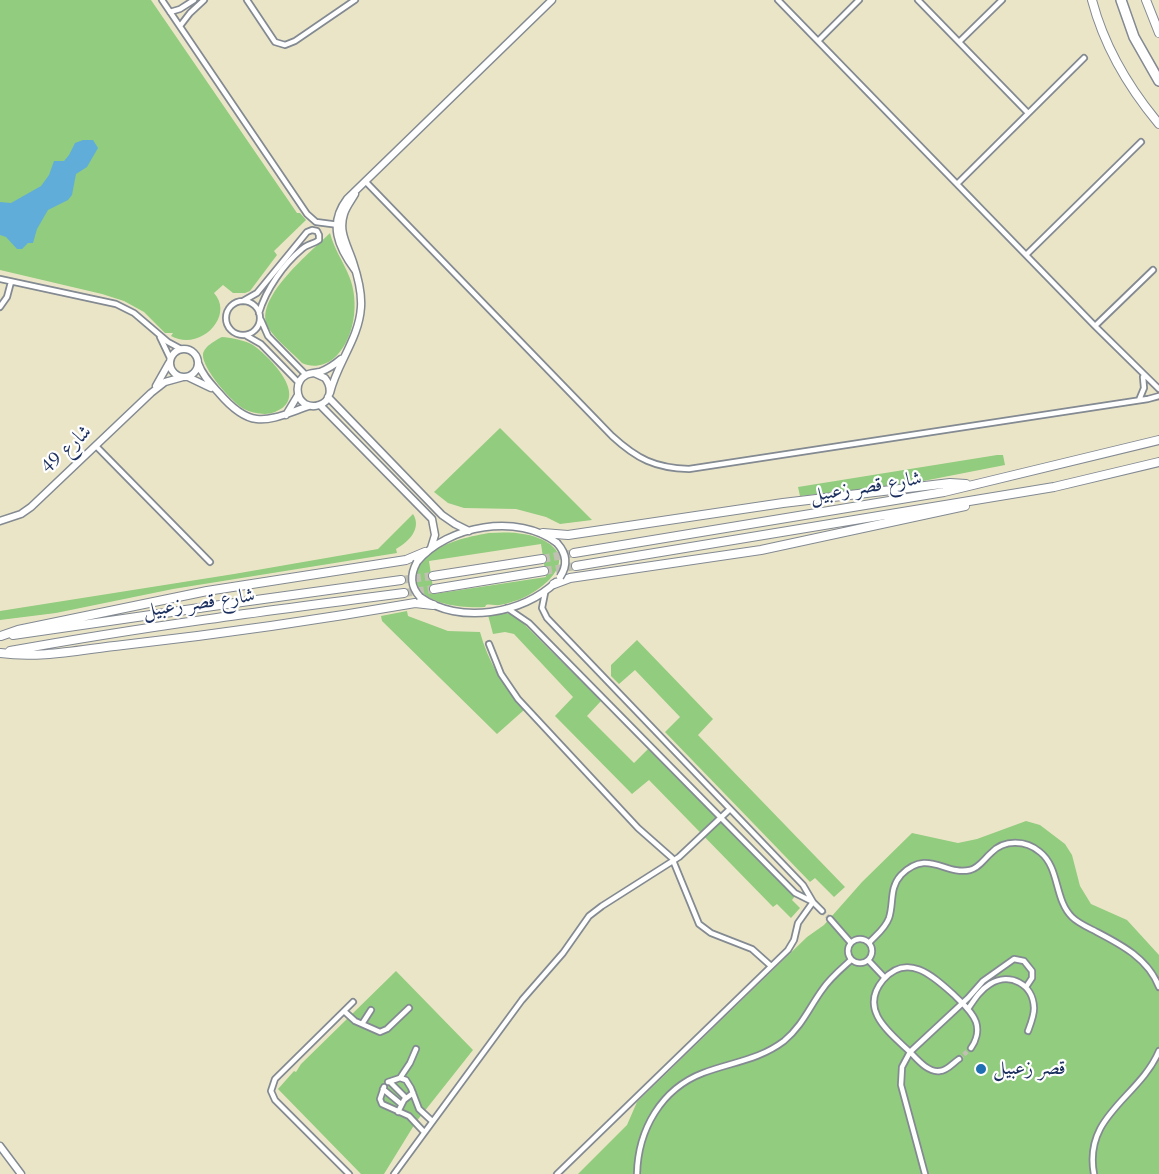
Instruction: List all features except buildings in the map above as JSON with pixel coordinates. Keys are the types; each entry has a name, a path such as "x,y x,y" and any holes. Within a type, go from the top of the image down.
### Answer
{"highway":[{"path":"1122,4 1134,37 1159,81"}],"main road":[{"path":"1092,0 1104,36 1117,63 1159,124"},
{"path":"1146,0 1159,33"},
{"name":"شارع قصر زعبيل","path":"574,554 944,492 1159,440"},
{"name":"شارع قصر زعبيل","path":"576,566 976,501 1054,487 1159,462"},
{"path":"543,533 568,535 823,498 950,483 971,484"},
{"path":"551,586 570,578 761,550 947,511 976,501"},
{"path":"0,636 18,630 207,591 406,560 428,550"},
{"path":"433,576 542,559"},
{"path":"435,589 543,571"},
{"name":"شارع قصر زعبيل","path":"0,636 401,580"},
{"name":"شارع قصر زعبيل","path":"0,653 73,639 404,593"},
{"path":"0,653 33,655 187,638 415,603 434,605"}],"street":[{"path":"162,0 307,214 316,222 339,225"},
{"path":"170,12 194,0"},
{"path":"180,26 204,0"},
{"path":"247,0 275,42 285,45 290,44 355,0"},
{"path":"170,360 174,352 181,349 192,350 203,374 219,393 235,410 250,418 268,420 309,406 320,405 329,395 335,374 354,339 360,320 361,300 355,270 339,243 342,206 552,0"},
{"path":"778,0 1159,389"},
{"path":"818,42 859,0"},
{"path":"918,0 1028,113"},
{"path":"959,42 1002,0"},
{"path":"957,184 1084,58"},
{"path":"1026,255 1141,142"},
{"path":"366,182 612,436 628,451 657,465 673,469 690,469 1159,396"},
{"path":"259,313 267,293 283,269 302,249 319,240 317,231 307,232 257,293 232,305 228,309 226,318 231,331 261,344 299,383"},
{"path":"1095,326 1153,270"},
{"path":"0,279 116,304 142,319 181,349"},
{"path":"0,307 7,297 11,282"},
{"path":"243,301 253,304 268,336 306,375"},
{"path":"244,335 257,328 260,319"},
{"path":"157,332 174,372 200,381 219,393"},
{"path":"285,415 298,395 299,383 306,375 333,365 343,357"},
{"name":"شارع 49","path":"151,393 162,379 170,360"},
{"path":"185,377 196,370 198,363"},
{"path":"314,373 322,375 328,381 329,395 442,515 469,531"},
{"path":"1139,400 1144,388 1142,374"},
{"name":"شارع 49","path":"0,521 21,514 31,507 165,382 185,377"},
{"path":"298,395 302,402 309,406"},
{"path":"320,405 432,519 435,535 428,550"},
{"path":"96,446 210,562"},
{"path":"510,527 543,533 562,548 566,560 564,572 551,586 525,603 507,608 472,612 454,611 434,605 420,597 412,583 412,572 417,562 428,550 445,540 469,531 510,527"},
{"path":"551,586 542,603 547,618 804,885 813,902 822,911"},
{"path":"507,608 529,623 795,893 813,902"},
{"path":"489,644 501,674 518,699 634,824 674,861 697,919 703,927 711,933 747,946 771,966"},
{"path":"394,1174 522,1000 563,953 590,916 674,861 730,809"},
{"path":"869,943 887,922 893,888 908,869 930,863 969,870 978,866 1001,846 1022,843 1039,851 1049,861 1061,902 1072,917 1131,952 1152,973 1159,987"},
{"path":"557,1174 791,947 798,923 813,902"},
{"path":"830,919 851,943"},
{"path":"860,939 869,943 872,952 868,960 860,964 851,960 848,951 851,943 860,939"},
{"path":"925,1174 901,1085 902,1067 910,1052 983,981 1014,959 1021,959 1033,973 1026,987"},
{"path":"637,1174 639,1152 646,1128 667,1097 695,1076 758,1057 783,1041 806,1018 832,977 851,960"},
{"path":"868,960 885,978"},
{"path":"959,1059 949,1068 937,1071 928,1068 884,1029 875,1012 876,994 885,978 903,968 922,970 935,977 968,1009 977,1026 976,1039 971,1048"},
{"path":"998,970 1006,978 1026,987 1032,996 1033,1018 1028,1031"},
{"path":"968,1009 987,987 1006,978"},
{"path":"349,1174 275,1100 271,1091 275,1079 353,1002"},
{"path":"344,1011 362,1024 382,1032 409,1008"},
{"path":"362,1024 371,1010"},
{"path":"406,1098 389,1082 400,1078 416,1049"},
{"path":"1095,1174 1093,1149 1099,1129 1110,1113 1146,1074 1159,1051"},
{"path":"400,1078 407,1081 419,1109 432,1121"},
{"path":"401,1104 383,1088 380,1099 382,1104 409,1116 424,1132"},
{"path":"398,1112 401,1104 413,1093"},
{"path":"0,1146 21,1174"}],"green space":[{"path":"0,0 151,0 297,213 300,213 306,220 274,251 277,255 250,291 233,293 223,285 214,293 219,302 220,312 217,321 203,335 182,340 171,336 173,333 165,333 144,312 124,301 0,270"},
{"path":"330,233 352,286 355,309 351,331 346,342 333,359 318,366 302,363 273,335 267,325 266,314 269,301 287,275"},
{"path":"222,337 250,344 269,359 284,378 288,388 289,397 285,406 271,413 255,413 244,409 225,393 207,368 203,355 207,347"},
{"path":"500,428 592,520 560,524 546,517 516,509 464,508 448,503 434,492"},
{"path":"1003,455 1005,465 908,484 800,496 798,487"},
{"path":"413,514 416,524 413,534 396,549 397,553 173,589 56,613 0,620 0,611 378,549"},
{"path":"489,533 525,534 545,541 555,549 559,558 553,575 546,583 527,596 485,607 445,604 419,589 416,580 417,571 431,553 446,544","holes":["541,544 546,577 434,594 429,561"]},
{"path":"407,611 408,616 448,631 480,632 487,654 498,674 524,710 497,734 382,621 381,616"},
{"path":"502,612 516,616 601,701 587,716 634,763 648,749 795,896 792,900 800,908 791,918 777,904 773,907 649,780 632,794 555,716 573,697 514,634 505,632 493,634 488,615"},
{"path":"637,640 713,719 698,735 845,887 834,897 815,878 810,882 665,732 680,717 635,670 619,684 611,676 611,665"},
{"path":"1026,821 1040,825 1065,844 1072,855 1080,886 1091,904 1127,920 1159,955 1159,1174 578,1174 627,1125 637,1102 807,937 824,925 862,882 912,833 958,843 977,839"},
{"path":"396,971 473,1050 416,1122 384,1174 361,1174 278,1089"}],"water":[{"path":"93,140 98,148 87,167 76,174 72,195 68,200 48,210 37,229 33,243 17,249 6,237 0,235 0,202 11,203 41,186 49,175 54,161 64,161 75,143"}],"tunnel":[{"path":"542,559 574,553"},
{"path":"544,571 576,566"},
{"path":"401,580 433,576"},
{"path":"404,593 434,589"},
{"path":"822,911 830,919"},
{"path":"959,1059 971,1048"}],"place":[{"name":"قصر زعبيل","path":"981,1069"}]}
